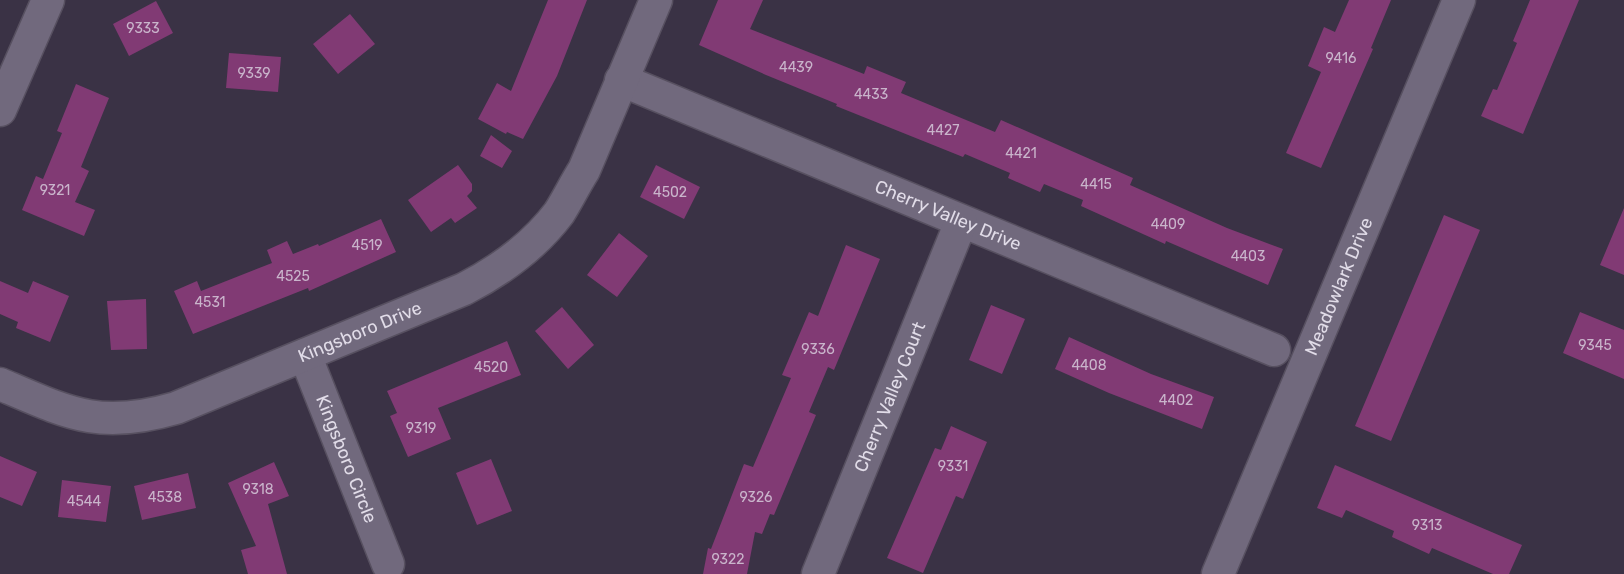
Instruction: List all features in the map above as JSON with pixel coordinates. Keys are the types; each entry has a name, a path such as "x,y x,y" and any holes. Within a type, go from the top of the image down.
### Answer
{"street":[{"path":"0,110 48,0"},
{"name":"Kingsboro Drive","path":"0,384 76,414 102,419 153,416 464,289 510,262 557,215 572,193 656,0"},
{"name":"Meadowlark Drive","path":"1218,574 1459,0"},
{"name":"Cherry Valley Drive","path":"621,80 1274,350"},
{"name":"Cherry Valley Court","path":"818,574 961,222"},
{"name":"Kingsboro Circle","path":"305,355 388,564"}],"building":[{"path":"548,0 587,0 557,76 523,139 507,132 506,134 478,119 497,83 511,91"},
{"path":"718,0 763,0 750,29 864,74 867,66 906,82 901,93 995,132 1001,120 1133,178 1130,185 1227,228 1283,249 1268,285 1166,241 1165,244 1081,206 1083,200 1044,184 1040,192 1008,178 1010,173 836,106 837,104 699,45"},
{"path":"1349,0 1391,0 1371,48 1373,49 1321,168 1286,153 1321,72 1308,66 1324,27 1335,32"},
{"path":"1530,0 1579,0 1523,134 1481,116 1493,89 1497,90 1517,43 1513,41"},
{"path":"156,1 173,33 129,56 113,24"},
{"path":"350,14 375,44 338,74 313,44"},
{"path":"229,53 281,57 278,92 226,88"},
{"path":"76,84 109,98 81,167 89,171 75,202 95,210 84,236 22,210 36,176 43,179 62,133 57,131"},
{"path":"491,135 512,151 502,168 480,156"},
{"path":"458,165 472,184 472,191 467,196 477,208 455,223 451,218 431,232 408,200"},
{"path":"656,165 700,187 684,219 640,197"},
{"path":"1624,208 1624,275 1600,265"},
{"path":"1444,215 1480,230 1391,441 1355,426"},
{"path":"381,219 396,252 309,291 308,288 193,334 174,291 197,281 201,291 272,263 267,250 287,241 293,254 318,244 319,246"},
{"path":"619,233 648,256 617,297 587,275"},
{"path":"846,245 880,259 834,370 828,367 809,412 816,415 774,515 770,514 762,534 755,532 747,574 703,574 708,548 711,549 744,464 753,467 791,378 782,375 809,312 818,316"},
{"path":"0,281 28,293 33,281 69,296 50,342 16,328 18,322 0,314"},
{"path":"146,299 147,349 111,350 107,301"},
{"path":"991,305 1025,319 1002,374 969,360"},
{"path":"562,307 594,345 568,369 535,331"},
{"path":"1580,312 1624,330 1624,379 1563,353"},
{"path":"1069,337 1151,374 1214,397 1202,429 1055,369"},
{"path":"507,341 521,375 438,408 451,439 408,457 390,416 397,413 387,391"},
{"path":"951,426 987,442 963,499 956,496 923,573 887,558 935,448 941,450"},
{"path":"0,456 37,472 22,506 0,497"},
{"path":"491,459 512,511 477,525 456,473"},
{"path":"274,462 289,496 268,504 287,574 248,574 241,550 256,546 228,483"},
{"path":"1335,465 1522,545 1509,574 1493,574 1432,548 1429,554 1392,537 1394,531 1346,510 1342,518 1317,508"},
{"path":"188,473 196,508 142,520 134,486"},
{"path":"62,480 111,486 106,522 58,517"}]}
